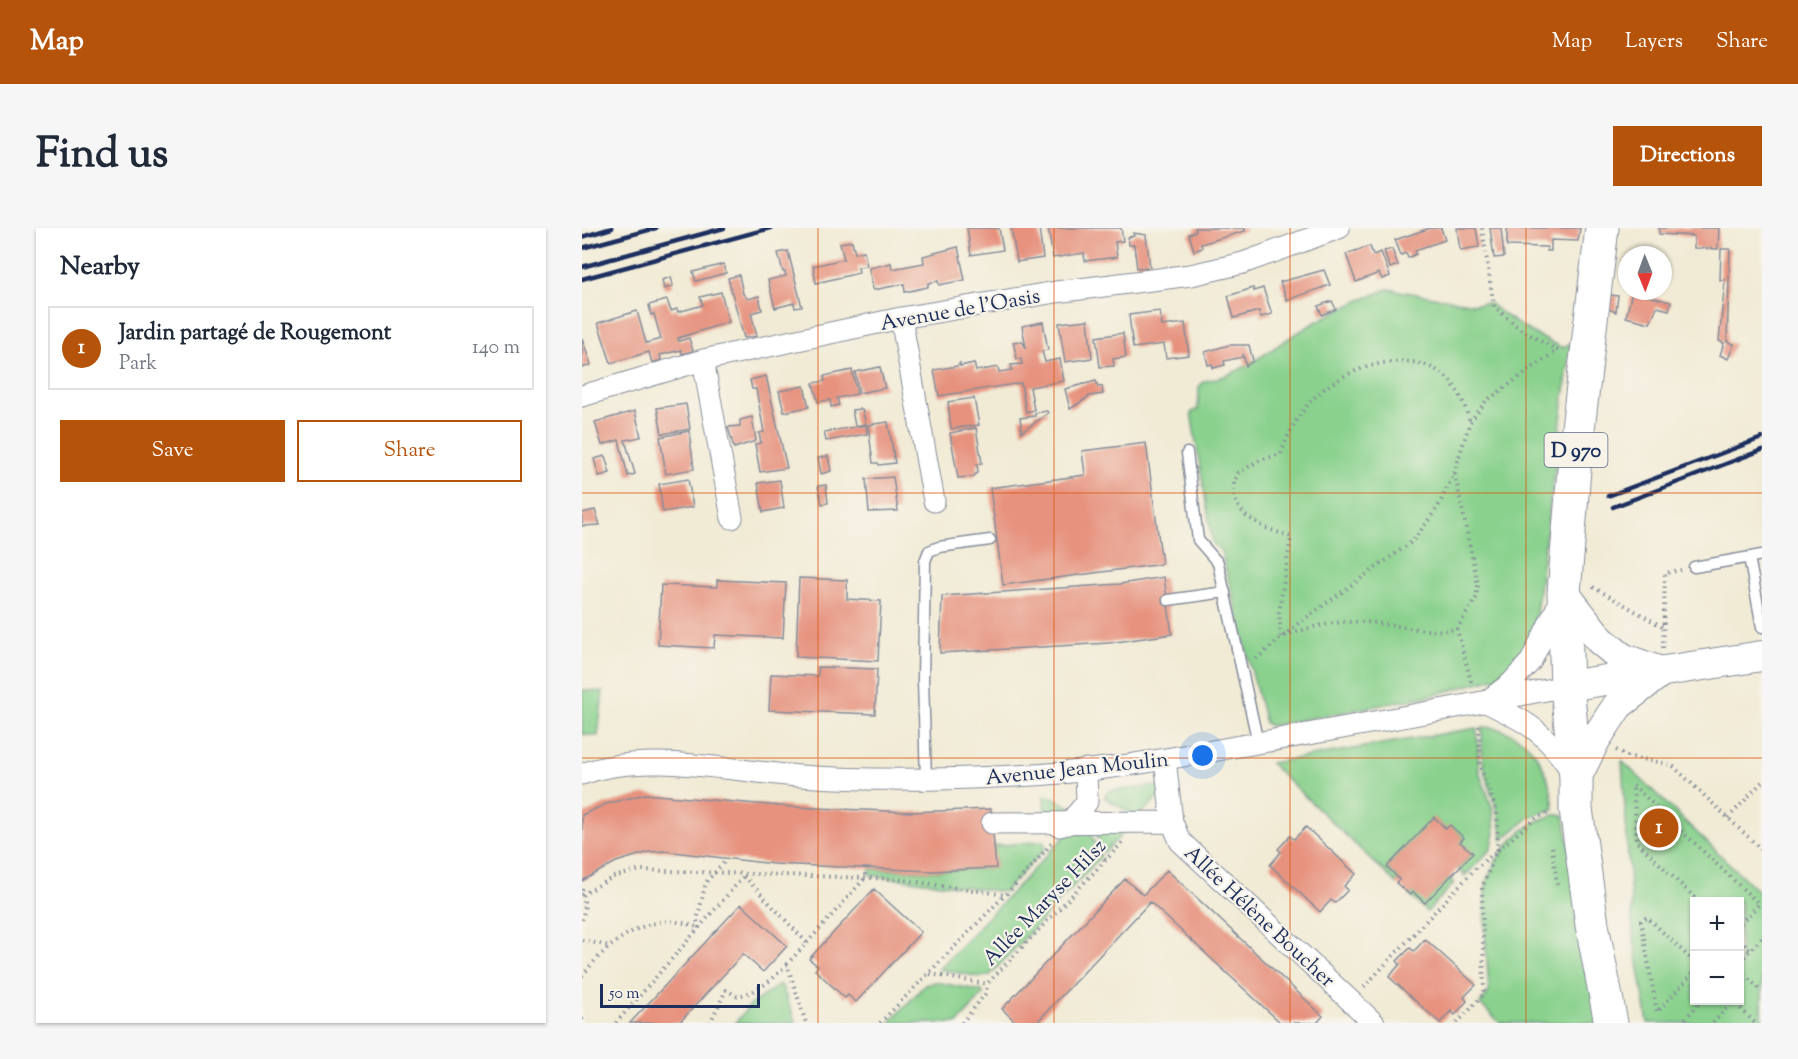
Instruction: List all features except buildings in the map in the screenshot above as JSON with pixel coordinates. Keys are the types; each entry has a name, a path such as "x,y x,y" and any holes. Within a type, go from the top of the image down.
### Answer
{"main road":[{"name":"D 970","path":"1602,228 1591,309 1571,355 1574,587 1567,686 1576,778 1576,809 1591,914 1611,1023"}],"street":[{"name":"Avenue de l'Oasis","path":"582,396 703,360 901,318 1056,292 1191,275 1243,263 1339,228"},
{"path":"901,318 934,501"},
{"path":"703,360 732,518"},
{"path":"1574,587 1600,640 1622,658 1663,671"},
{"path":"1574,587 1531,661 1511,683 1486,702 1528,723 1552,743 1576,778 1595,740 1618,705 1663,671"},
{"path":"1567,686 1762,656"},
{"name":"Avenue Jean Moulin","path":"582,774 604,767 640,762 855,780 926,780 1044,775 1165,759 1567,686"},
{"name":"Allée Hélène Boucher","path":"1165,759 1172,822 1180,841 1374,1023"},
{"path":"1068,824 1087,802 1086,769"},
{"path":"993,828 1172,822"}],"lane":[{"path":"1187,453 1198,540 1218,563 1258,743"},
{"path":"926,780 922,680 925,561 929,551 939,547 990,540"},
{"path":"1694,567 1762,555"},
{"path":"1749,557 1762,627"},
{"path":"1168,600 1225,592"}],"path":[{"path":"1482,228 1494,307 1523,331 1571,355"},
{"path":"1243,671 1281,637 1413,541 1438,507 1455,473 1470,422 1486,401 1571,355"},
{"path":"1281,637 1279,612 1290,537 1266,528 1246,516 1237,506 1234,482 1238,473 1260,460 1281,454 1288,433 1314,397 1358,371 1380,364 1420,363 1437,370 1453,384 1463,400 1470,422"},
{"path":"1455,473 1479,585 1476,598 1457,629 1472,685"},
{"path":"1663,671 1665,573"},
{"path":"1574,587 1663,627"},
{"path":"1281,637 1335,622 1363,622 1423,632 1457,629"},
{"path":"1457,1023 1484,994 1482,888 1497,850 1497,812 1480,765 1479,722"},
{"path":"1595,740 1627,756 1672,765 1762,850"},
{"path":"1728,818 1762,782"},
{"path":"1694,897 1637,842 1633,785 1759,904 1744,920"},
{"path":"1350,1001 1474,869 1536,818 1559,809"},
{"path":"880,1023 1005,895 1068,824"},
{"name":"Allée Maryse Hilsz","path":"930,974 987,984 1130,835"},
{"path":"699,928 697,920 706,882 727,859"},
{"path":"710,1023 726,990 737,996 771,981 865,878 865,868"},
{"path":"582,921 583,893 613,877 641,870 897,879 1005,895"},
{"path":"618,1022 744,874"},
{"path":"744,874 807,943"},
{"path":"1690,957 1647,917 1641,921 1657,1012 1690,977"},
{"path":"582,976 609,946 624,934 651,925 689,924 699,928"},
{"path":"1744,957 1762,938"},
{"path":"582,940 609,946"},
{"path":"1744,944 1750,950"},
{"path":"787,964 806,1023"},
{"path":"1744,975 1762,991"},
{"path":"962,1023 986,993 987,984"},
{"path":"1681,1023 1697,1005"},
{"path":"1713,1023 1729,1005"},
{"path":"1737,1005 1755,1023"},
{"path":"582,1018 585,1023"}],"green space":[{"path":"1388,289 1474,304 1489,303 1515,322 1563,348 1571,343 1533,636 1523,657 1498,677 1434,695 1270,726 1265,723 1221,551 1213,544 1191,413 1198,409 1199,387 1204,381 1238,370 1325,317"},
{"path":"582,690 603,692 598,736 582,734"},
{"path":"1491,727 1506,731 1518,738 1537,756 1548,780 1554,809 1530,817 1502,840 1499,815 1484,770 1482,728"},
{"path":"1477,728 1479,771 1493,810 1495,833 1491,849 1465,876 1458,869 1473,853 1460,842 1464,838 1450,826 1446,829 1434,818 1387,867 1399,879 1396,883 1270,763"},
{"path":"1622,761 1762,895 1762,1023 1648,1023 1633,933"},
{"path":"1162,785 1163,792 1139,816 1135,816 1104,797 1109,791"},
{"path":"1044,796 1052,797 1072,808 1067,813 1045,815"},
{"path":"1554,815 1564,815 1599,1023 1500,1023 1480,1004 1489,992 1485,918 1487,881 1498,859 1513,839 1532,824"},
{"path":"1095,831 1123,833 1104,853"},
{"path":"1090,832 1101,856 990,975 980,977 939,969 1067,834"},
{"path":"1043,841 1046,848 1004,892 870,875 870,869 931,871 995,868 994,846"},
{"path":"1449,878 1454,883 1427,912 1410,895 1413,892 1425,902"},
{"path":"935,982 982,991 983,994 958,1023 889,1023 925,985"},
{"path":"781,984 796,1023 735,1023 750,1005"}],"railway":[{"path":"582,237 612,228"},
{"path":"582,248 656,228"},
{"path":"582,267 724,228"},
{"path":"582,279 771,228"},
{"path":"1608,496 1762,438"},
{"path":"1613,507 1762,450"}],"place":[{"name":"Jardin partagé de Rougemont","path":"1659,828"}]}
